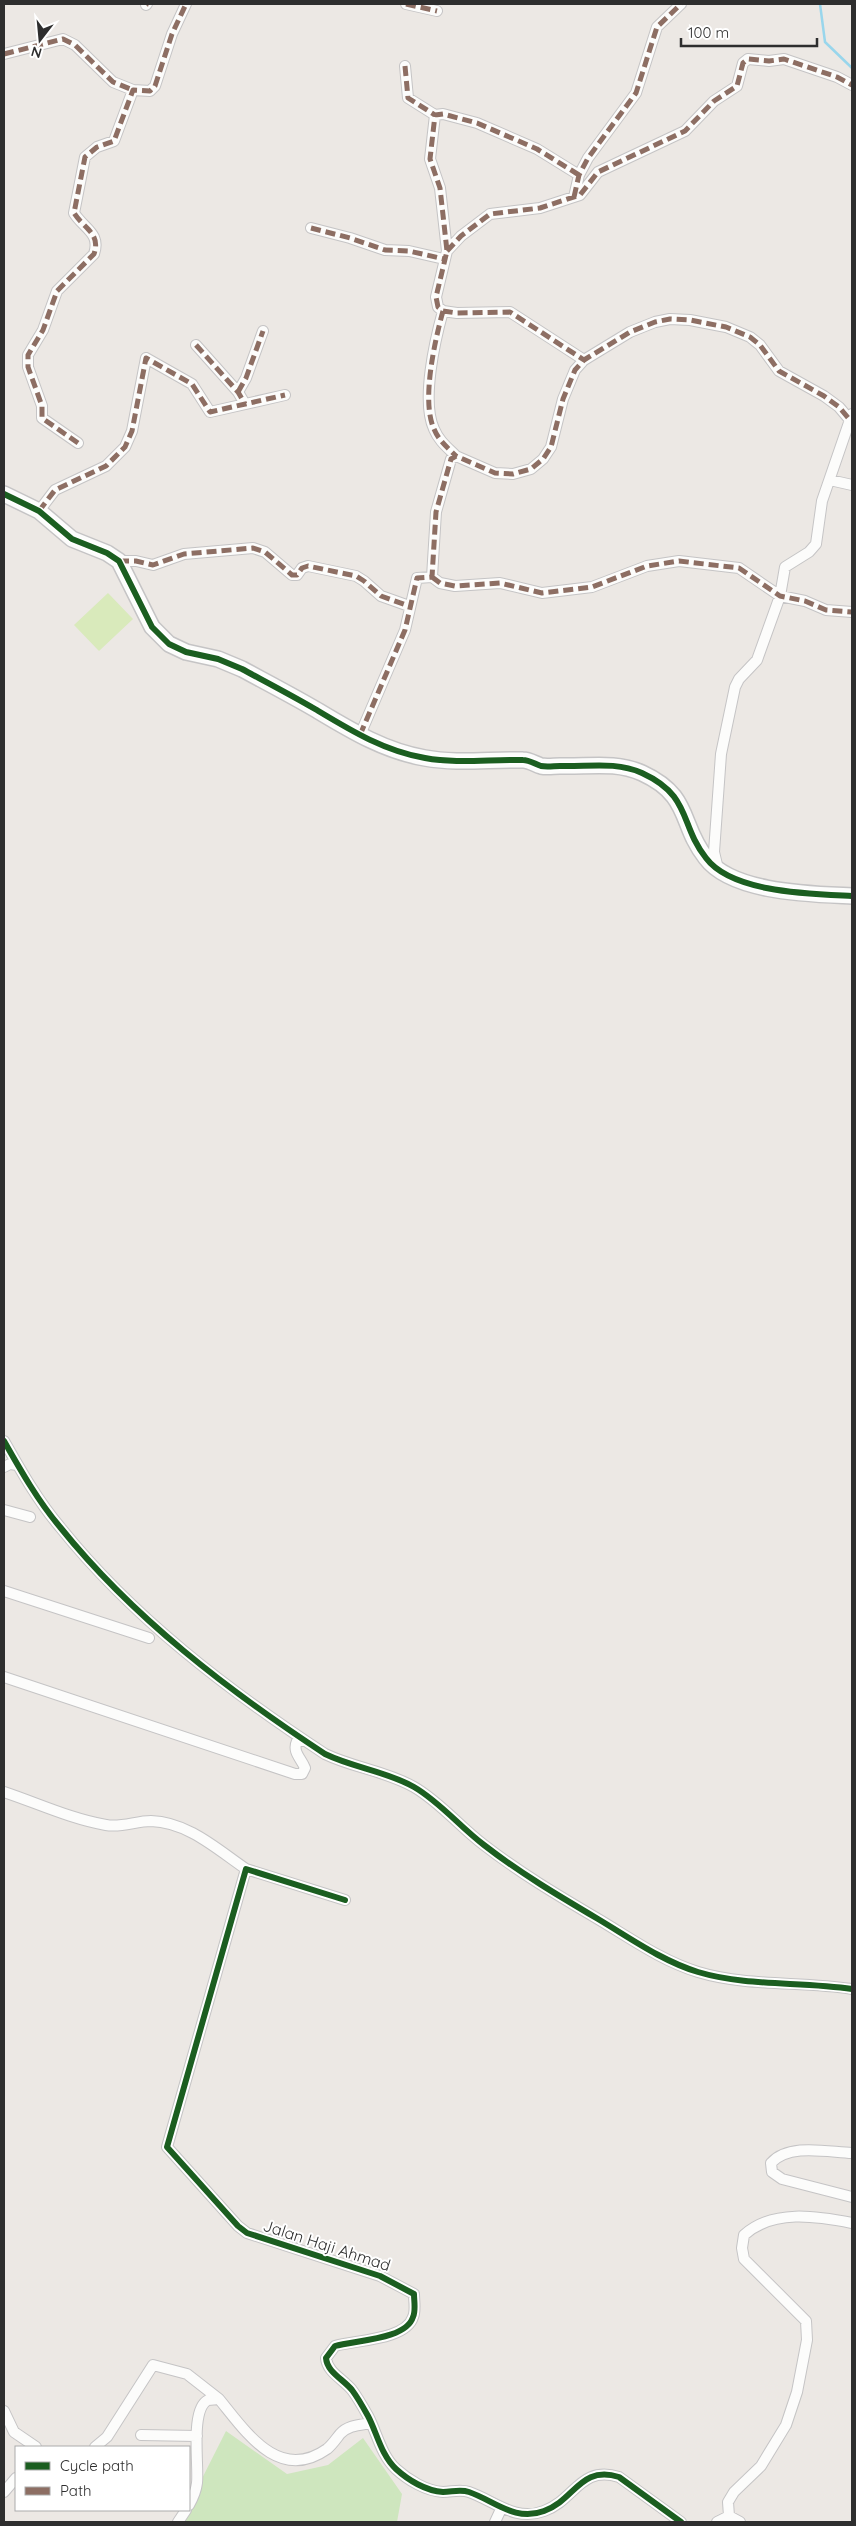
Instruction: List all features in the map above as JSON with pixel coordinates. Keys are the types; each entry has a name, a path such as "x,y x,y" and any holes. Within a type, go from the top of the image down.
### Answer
{"street":[{"path":"4,54 63,39 75,45 113,82 133,90 150,91 155,86 172,34 186,4"},
{"path":"406,4 437,12"},
{"path":"574,197 579,175 598,142 636,93 657,27 681,4"},
{"path":"446,255 460,236 490,214 540,208 574,197 584,192 594,176 608,166 690,127 714,101 737,86 744,63 748,59 769,61 784,59 837,77 852,85"},
{"path":"405,66 408,98 435,115 443,114 478,123 537,149 579,175"},
{"path":"78,443 42,418 42,406 28,366 28,355 43,330 57,291 94,254 96,237 74,214 85,157 97,147 114,142 133,90"},
{"path":"435,115 430,159 440,188 446,255 436,297 437,304 443,311 477,314 510,312 584,360"},
{"path":"311,228 350,238 385,250 446,255"},
{"path":"443,311 439,326 429,402 430,418 441,442 456,456 495,473 513,474 531,469 543,459 551,447 563,399 575,370 584,360 630,332 654,322 690,320 726,327 753,340 779,371 824,396 851,417 822,501 816,544 809,552 786,567 780,596 758,660 739,679 729,710 720,762 714,852 718,870"},
{"path":"238,392 246,378 263,331"},
{"path":"196,345 238,392 245,404"},
{"path":"39,511 55,490 86,478 106,466 125,447 132,431 146,358 192,384 210,412 285,395"},
{"path":"432,577 436,512 450,462 456,456"},
{"path":"830,480 852,485"},
{"path":"4,494 39,511 66,535 108,553 119,561 152,627 169,644 186,652 218,659 242,669 385,748 425,758 524,760 541,766 608,764 633,770 660,783 672,793 684,810 703,854 718,870 738,880 761,886 828,896 852,896"},
{"path":"119,561 125,559 153,565 184,554 258,549 272,557 292,575 297,574 302,568 308,566 356,576 364,580 381,596 409,606"},
{"path":"360,735 405,630 417,578 432,577 440,583 455,586 500,583 542,593 592,587 647,566 680,561 739,568 780,596 805,601 826,610 852,612"},
{"path":"4,1441 59,1527 137,1609 219,1678 305,1741 336,1760 382,1773 415,1788 475,1838 526,1874 641,1946 687,1968 739,1981 816,1984 852,1989"},
{"path":"4,1467 10,1464 18,1465"},
{"path":"4,1510 30,1517"},
{"path":"4,1591 149,1638"},
{"path":"4,1677 295,1774 302,1774 305,1768 296,1753 295,1745 297,1741 305,1741"},
{"path":"4,1792 102,1825 118,1826 154,1821 173,1826 218,1847 246,1869 345,1900"},
{"name":"Jalan Haji Ahmad","path":"246,1869 167,2147 238,2226 248,2233 380,2276 414,2294 414,2316 409,2325 394,2334 335,2346 327,2355 327,2364 351,2389 372,2423 386,2458 403,2475 434,2490 470,2492 501,2509 544,2517 588,2478 608,2474 619,2478 681,2522"},
{"path":"852,2153 797,2151 778,2155 771,2163 772,2172 782,2179 852,2197"},
{"path":"729,2516 728,2502 760,2466 786,2425 797,2392 807,2340 806,2321 744,2259 742,2248 744,2236 755,2226 781,2218 820,2217 852,2223"},
{"path":"96,2446 106,2437 153,2365 187,2374 219,2400 254,2442 281,2458 299,2460 327,2449 344,2429 372,2423"},
{"path":"190,2502 197,2484 196,2436 203,2403 208,2400 219,2400"},
{"path":"4,2411 14,2432 35,2446"},
{"path":"141,2435 196,2436"},
{"path":"4,2492 15,2479"},
{"path":"495,2522 501,2509"},
{"path":"178,2522 185,2511"},
{"path":"717,2522 729,2516"},
{"path":"729,2516 740,2522"}],"green space":[{"path":"108,593 133,619 99,651 74,625"},
{"path":"226,2431 287,2474 328,2465 363,2438 402,2494 397,2522 180,2522 186,2511 190,2511 190,2502"}],"waterway":[{"path":"820,4 825,42 852,68"}],"marked path":[{"path":"78,443 42,418 42,406 28,367 28,355 43,330 57,291 94,254 96,247 93,236 74,213 85,157 97,147 114,141 133,90 150,91 155,86 172,34 186,4"},
{"path":"406,4 437,11"},
{"path":"574,197 579,175 588,158 636,93 657,27 681,4"},
{"path":"4,54 63,39 75,45 113,82 133,90"},
{"path":"447,251 461,236 490,214 540,208 580,195 598,172 685,131 714,101 737,86 743,63 748,59 769,61 784,59 837,77 852,85"},
{"path":"405,66 408,98 435,115"},
{"path":"579,175 537,149 477,123 443,114 435,115 430,159 440,188 447,251 436,297 438,307 443,311 457,313 510,312 584,360"},
{"path":"311,228 350,238 385,250 409,251 444,259"},
{"path":"443,311 431,370 429,387 430,417 436,433 456,456"},
{"path":"360,735 405,630 417,578 432,577 436,512 451,459 456,456 495,473 513,474 531,469 543,459 551,447 563,399 575,370 584,360 630,332 655,322 670,319 690,320 726,327 750,337 760,345 779,371 824,396 839,407 850,420"},
{"path":"238,392 246,378 263,331"},
{"path":"196,345 238,392 245,404"},
{"path":"39,511 55,490 106,466 125,447 132,431 146,358 192,384 210,412 285,395"},
{"path":"119,561 136,561 153,565 184,554 253,548 265,552 292,575 297,575 302,568 308,566 356,576 381,596 409,606"},
{"path":"432,577 440,583 455,586 500,583 542,593 592,587 647,566 679,561 739,568 780,596 805,601 826,610 852,612"}],"cycle path":[{"path":"4,494 39,511 72,539 107,553 119,561 152,627 169,644 186,652 218,659 242,669 368,739 410,755 437,760 523,760 541,766 601,765 632,769 658,782 669,791 683,811 698,846 706,858 718,870 753,885 795,892 852,896"},
{"path":"4,1441 44,1507 88,1560 119,1592 184,1651 218,1678 253,1705 325,1754 392,1777 414,1787 433,1800 475,1838 512,1865 554,1893 672,1962 698,1972 736,1980 852,1989"},
{"path":"345,1900 246,1869 167,2147 238,2226 247,2233 380,2276 414,2294 414,2315 408,2325 391,2335 335,2346 326,2358 332,2371 352,2390 391,2463 406,2477 430,2490 443,2492 466,2491 505,2509 524,2514 534,2514 555,2506 578,2485 595,2476 619,2477 681,2522"}]}
